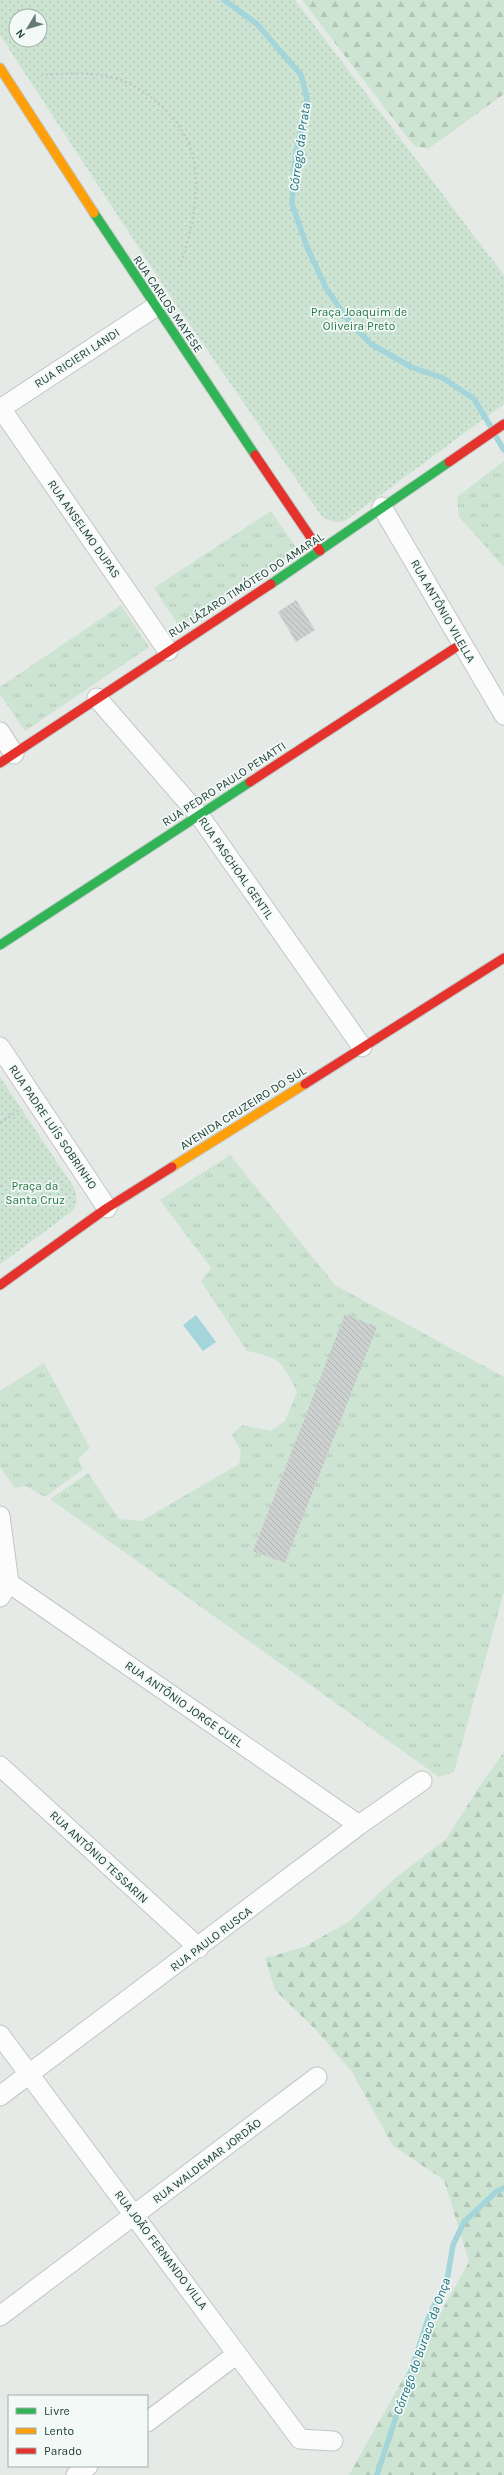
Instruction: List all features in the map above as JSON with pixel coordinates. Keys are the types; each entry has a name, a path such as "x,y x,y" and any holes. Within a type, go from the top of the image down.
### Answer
{"street":[{"name":"RUA CARLOS MAYESE","path":"0,68 6,89 320,551"},
{"name":"RUA RICIERI LANDI","path":"0,408 154,307"},
{"name":"RUA ANSELMO DUPAS","path":"0,408 168,651"},
{"name":"RUA LÁZARO TIMÓTEO DO AMARAL","path":"7,758 320,551 504,424"},
{"name":"RUA ANTÔNIO VILELLA","path":"382,508 461,644 504,714"},
{"name":"RUA PEDRO PAULO PENATTI","path":"0,945 461,644"},
{"name":"RUA PASCHOAL GENTIL","path":"97,698 199,815 362,1047"},
{"path":"0,732 7,758"},
{"name":"AVENIDA CRUZEIRO DO SUL","path":"0,1285 107,1208 504,958"},
{"name":"RUA PADRE LUÍS SOBRINHO","path":"0,1047 107,1208"},
{"path":"0,1516 4,1590"},
{"name":"RUA ANTÔNIO JORGE CUEL","path":"4,1590 360,1825"},
{"name":"RUA ANTÔNIO TESSARIN","path":"0,1766 199,1948"},
{"name":"RUA PAULO RUSCA","path":"0,2096 199,1948 360,1825 422,1781"},
{"name":"RUA JOÃO FERNANDO VILLA","path":"0,2035 136,2216 300,2439 333,2441"},
{"name":"RUA WALDEMAR JORDÃO","path":"0,2316 136,2216 317,2077"},
{"path":"148,2421 237,2354"},
{"path":"76,2475 87,2467"}],"path":[{"path":"41,75 113,78 138,87 161,105 184,132 195,166 195,203 191,236 180,266"},
{"path":"0,1122 21,1108"},
{"path":"0,1186 4,1187"}],"green space":[{"name":"Praça Joaquim de Oliveira Preto","path":"0,0 295,0 504,275 504,404 345,521 334,522 322,517 171,297 8,48 48,48 48,8 8,8 8,47 0,35"},
{"path":"302,0 504,0 504,94 428,149 414,146"},
{"path":"504,461 504,567 459,517 457,497"},
{"path":"271,511 298,550 180,628 154,588"},
{"path":"121,605 149,647 25,731 0,694 0,687"},
{"name":"Praça da Santa Cruz","path":"0,1077 75,1189 77,1201 73,1211 0,1264"},
{"path":"230,1155 335,1285 504,1377 504,1592 454,1772 439,1777 50,1499 88,1473 119,1519 141,1521 239,1464 241,1451 232,1435 242,1425 271,1431 285,1421 297,1392 288,1374 279,1362 267,1356 247,1351 201,1281 211,1268 160,1200"},
{"path":"44,1363 90,1448 78,1459 83,1469 45,1497 26,1486 15,1488 0,1467 0,1391"},
{"path":"504,1752 504,2475 349,2475 469,2262 444,2180 393,2146 352,2072 316,2030 275,1990 265,1958 304,1947 348,1922 394,1879 446,1839 483,1781"}],"water":[{"path":"196,1315 216,1342 203,1351 183,1325"}],"building":[{"path":"296,600 315,630 296,642 278,612"},
{"path":"345,1314 377,1327 285,1563 253,1551"}],"waterway":[{"name":"Córrego da Prata","path":"224,0 257,24 301,75 307,98 295,159 292,204 307,247 326,288 350,323 371,344 411,367 443,378 474,399 491,427"},
{"name":"Córrego da Prata","path":"495,435 504,450"},
{"name":"Córrego do Buraco da Onça","path":"377,2475 429,2316 447,2280 453,2245 464,2222 497,2191 504,2188"}],"traffic: fast":[{"path":"94,213 255,455"},
{"path":"271,584 449,462"},
{"path":"0,945 250,782"}],"traffic: slow":[{"path":"0,68 94,213"},
{"path":"172,1167 305,1084"}],"traffic: jam":[{"path":"449,462 504,424"},
{"path":"255,455 320,551"},
{"path":"0,763 271,584"},
{"path":"250,782 461,644"},
{"path":"305,1084 504,958"},
{"path":"0,1285 107,1208 172,1167"}]}
